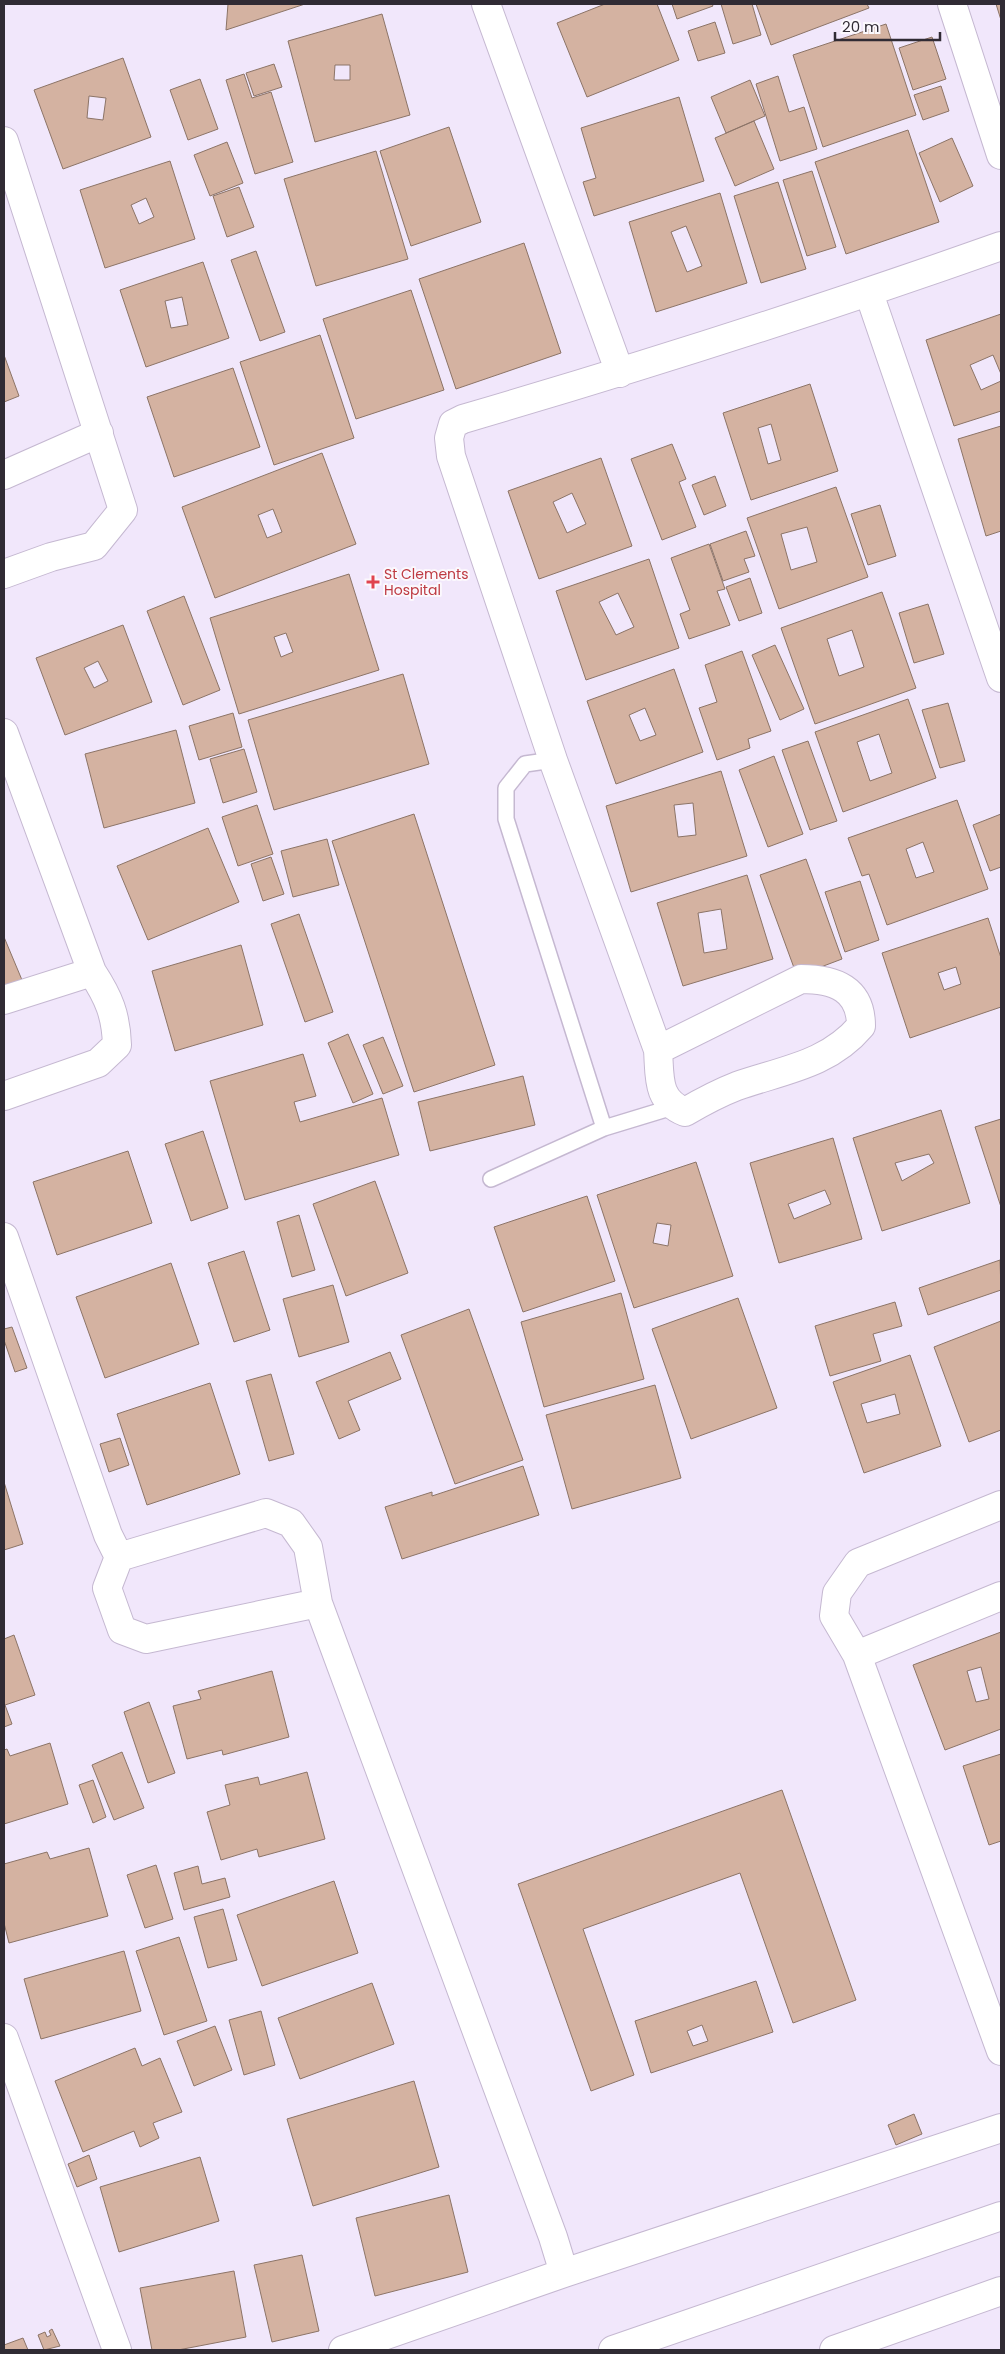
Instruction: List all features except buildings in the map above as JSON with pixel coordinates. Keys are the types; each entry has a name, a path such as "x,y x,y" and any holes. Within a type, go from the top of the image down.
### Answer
{"street":[{"path":"486,4 620,373"},
{"path":"952,4 1001,155"},
{"path":"4,141 123,510 94,546 50,557 4,574"},
{"path":"658,1050 801,979 821,979 846,988 861,1011 861,1026 851,1038 818,1061 736,1087 685,1112 673,1107 663,1096 658,1050 553,760 451,456 449,438 453,424 463,419 620,373 869,293 1001,246"},
{"path":"869,293 1001,678"},
{"path":"4,475 99,434"},
{"path":"4,733 92,972 107,994 116,1023 117,1045 98,1063 4,1096"},
{"path":"4,1000 92,972"},
{"path":"4,1237 105,1526 119,1557 107,1588 122,1630 146,1639 318,1604"},
{"path":"1001,1505 858,1563 837,1593 834,1616 857,1655 1001,2051"},
{"path":"119,1557 266,1514 291,1523 308,1547 318,1604 553,2237 564,2273"},
{"path":"857,1655 1001,1596"},
{"path":"4,2038 117,2350"},
{"path":"343,2350 564,2273 1001,2128"},
{"path":"613,2350 1001,2216"},
{"path":"834,2350 1001,2291"}],"lane":[{"path":"553,760 525,764 506,788 506,820 604,1128"},
{"path":"491,1179 604,1128 673,1107"}],"place":[{"name":"St Clements Hospital","path":"373,582"}]}
